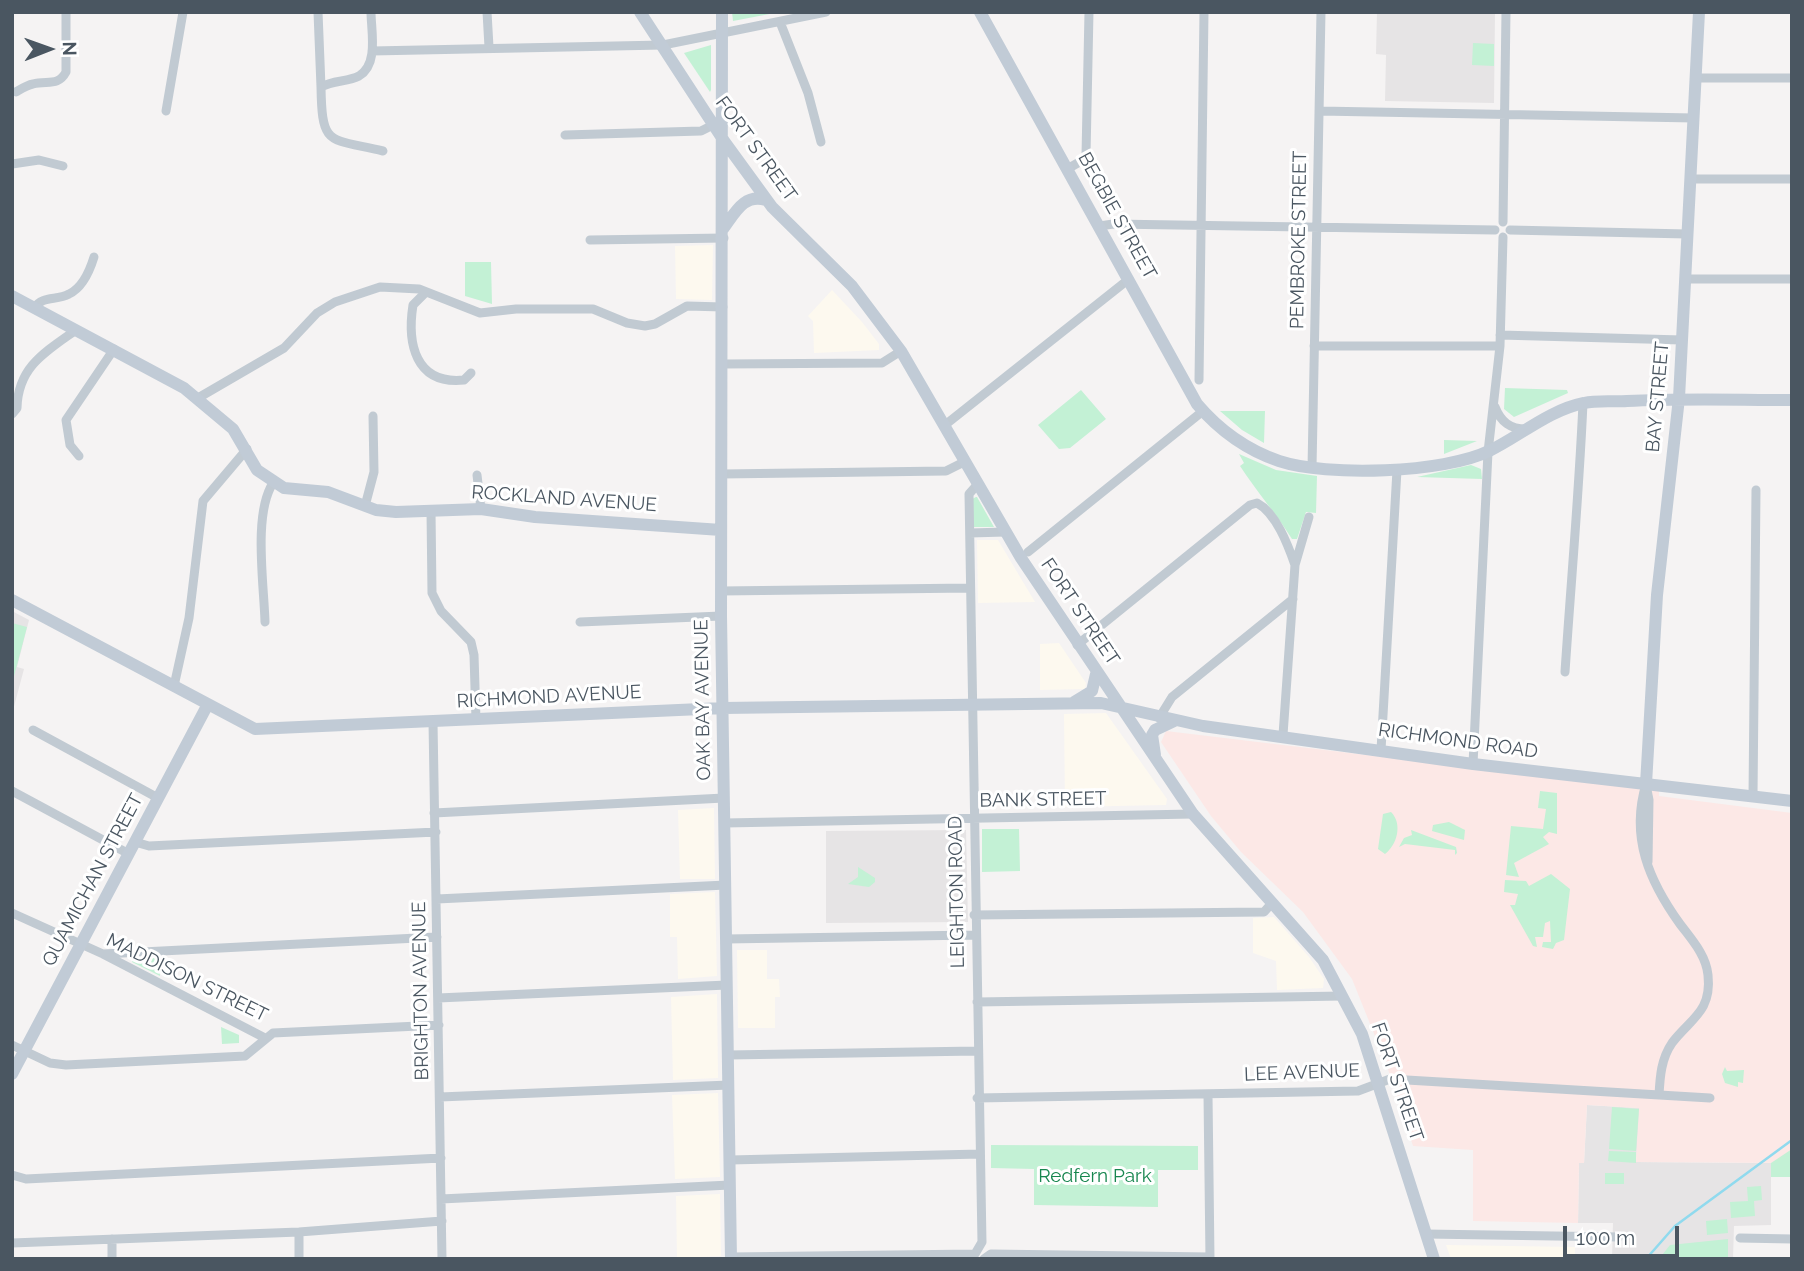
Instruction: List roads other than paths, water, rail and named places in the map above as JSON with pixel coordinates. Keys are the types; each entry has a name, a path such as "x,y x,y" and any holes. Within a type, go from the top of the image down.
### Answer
{"main road":[{"name":"OAK BAY AVENUE","path":"722,12 724,141 721,617 731,1258"},
{"name":"BEGBIE STREET","path":"980,12 1069,168 1172,360 1203,411 1252,450 1280,461 1312,468 1397,470 1446,466 1488,452 1528,429 1583,403"},
{"name":"BAY STREET","path":"1646,784 1657,595 1679,398 1699,12"},
{"name":"FORT STREET","path":"644,17 713,125 766,200 805,243 852,286 901,351 1004,532 1096,674 1193,814 1323,960 1343,996 1379,1083 1434,1259"},
{"path":"723,234 744,202 759,197 766,200"},
{"path":"12,296 184,387 233,429 257,470 273,483"},
{"path":"1583,403 1679,398 1792,400"},
{"name":"ROCKLAND AVENUE","path":"273,483 295,491 328,492 365,506 396,512 481,509 535,517 721,530"},
{"name":"RICHMOND AVENUE","path":"12,600 255,729 723,708 1073,703 1120,707"},
{"path":"1073,703 1092,691 1096,674"},
{"name":"QUAMICHAN STREET","path":"12,1074 208,704"},
{"name":"RICHMOND ROAD","path":"1120,707 1174,721 1473,764 1792,801"},
{"path":"1156,762 1152,735 1161,726 1174,721"}],"street":[{"path":"16,92 34,83 55,83 62,79 66,72 66,12"},
{"path":"166,111 183,12"},
{"path":"318,12 325,133 383,151"},
{"path":"321,87 330,82 358,76 369,66 372,51 371,12"},
{"path":"487,12 489,47"},
{"path":"372,51 663,45 826,12"},
{"path":"1069,168 1083,160 1086,155 1089,12"},
{"path":"1199,380 1205,12"},
{"name":"PEMBROKE STREET","path":"1312,468 1321,12"},
{"path":"1473,764 1488,452 1500,346 1505,230 1506,12"},
{"path":"635,44 646,34 644,17"},
{"path":"780,22 808,93 821,142"},
{"path":"1696,78 1792,78"},
{"path":"1320,111 1694,118"},
{"path":"565,135 701,131 713,125"},
{"path":"12,164 39,160 64,166"},
{"path":"1690,179 1792,179"},
{"path":"1100,226 1201,224 1687,234"},
{"path":"590,240 723,234"},
{"path":"34,308 43,299 61,297 78,288 94,257"},
{"path":"945,425 1129,279"},
{"path":"1685,279 1792,279"},
{"path":"198,398 284,348 317,313 335,302 380,287 419,289 425,293 445,296 466,310 480,313 516,309 593,309 626,323 645,326 655,324 687,306 723,307"},
{"path":"425,293 413,305 413,352 421,366 441,377 464,380 471,373"},
{"path":"12,414 17,408 18,388 37,358 76,330"},
{"path":"1500,335 1682,340"},
{"path":"1314,346 1500,346"},
{"path":"79,456 71,445 66,420 114,349"},
{"path":"722,364 882,363 901,351"},
{"path":"1493,403 1503,422 1516,429 1528,429"},
{"path":"1564,671 1573,539 1578,513 1583,403"},
{"path":"1028,552 1203,411"},
{"path":"365,506 374,472 373,416"},
{"path":"174,686 189,618 203,501 247,449"},
{"path":"722,474 946,471 964,462"},
{"path":"1381,750 1397,470"},
{"path":"477,475 481,509"},
{"path":"265,622 262,532 267,492 273,483"},
{"name":"LEIGHTON ROAD","path":"977,485 969,494 977,1098 983,1255"},
{"path":"1753,796 1756,490"},
{"path":"1077,645 1250,505 1256,503 1264,506 1295,565"},
{"path":"431,511 432,593 441,611 471,642 474,655 476,720"},
{"path":"1283,735 1295,565 1309,517"},
{"path":"970,533 1004,532"},
{"path":"722,591 970,588"},
{"path":"1159,718 1172,697 1293,599"},
{"path":"580,622 721,617"},
{"name":"BRIGHTON AVENUE","path":"433,722 442,1259"},
{"path":"33,730 158,798"},
{"name":"BAY STREET","path":"1646,784 1649,800 1647,867 1661,895 1699,950 1706,965 1709,983 1705,1002 1697,1019 1667,1052 1659,1095"},
{"path":"12,791 132,848 436,832"},
{"path":"434,813 724,798"},
{"name":"BANK STREET","path":"725,823 1193,814"},
{"path":"437,899 726,885"},
{"path":"974,915 1264,912 1272,903"},
{"name":"MADDISON STREET","path":"12,913 103,954 265,1038 280,1032 439,1025"},
{"path":"726,939 975,935"},
{"path":"103,954 437,937"},
{"path":"438,998 727,985"},
{"path":"976,1002 1343,996"},
{"path":"12,1045 50,1063 66,1065 245,1056 265,1038"},
{"path":"728,1055 977,1051"},
{"name":"LEE AVENUE","path":"977,1098 1358,1091 1390,1079 1710,1098"},
{"path":"440,1097 729,1085"},
{"path":"731,1258 991,1254 1210,1258 1208,1094"},
{"path":"730,1160 980,1154"},
{"path":"12,1175 26,1178 441,1158"},
{"path":"441,1199 730,1185"},
{"path":"12,1243 299,1232 442,1221"},
{"path":"299,1232 299,1259"},
{"path":"1426,1234 1619,1237"},
{"path":"1740,1238 1792,1239"},
{"path":"112,1239 112,1259"}],"waterway":[{"path":"1646,1259 1675,1226 1792,1140"}],"park label":[{"name":"Redfern Park","path":"1095,1176"}]}
